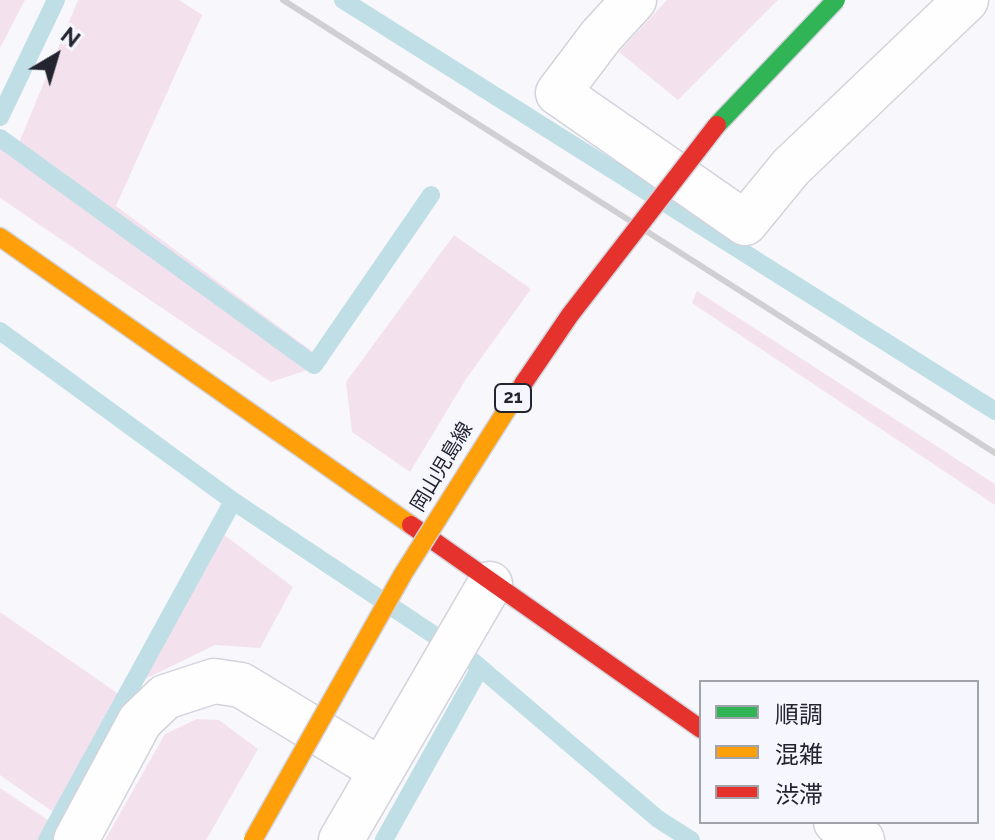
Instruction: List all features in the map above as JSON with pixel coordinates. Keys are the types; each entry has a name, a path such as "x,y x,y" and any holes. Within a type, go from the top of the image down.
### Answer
{"main road":[{"name":"岡山児島線","path":"253,840 403,574 491,430 543,353 704,139 836,0"},
{"path":"0,237 490,584 699,728"}],"street":[{"path":"634,0 558,93 745,223 791,167 966,0"},
{"path":"341,840 379,769 490,584"},
{"path":"76,840 140,721 165,697 214,681 241,685 379,769"},
{"path":"839,824 862,840"}],"shaded area":[{"path":"0,0 25,0 0,48"},
{"path":"78,0 179,0 202,15 116,206 328,363 271,382 0,198 0,139 16,150"},
{"path":"667,0 778,0 678,100 619,52"},
{"path":"454,235 531,289 466,379 410,472 352,432 346,382"},
{"path":"697,291 995,484 995,505 692,303"},
{"path":"223,534 293,587 260,648 215,645 141,681"},
{"path":"0,612 120,695 56,814 0,775"},
{"path":"197,719 219,720 258,749 206,840 105,840 165,734"},
{"path":"0,788 51,822 41,840 0,840"}],"waterway":[{"path":"0,117 56,0"},
{"path":"343,0 995,411"},
{"path":"0,138 314,365 431,195"},
{"path":"0,331 233,501 470,659 658,819 691,840"},
{"path":"47,840 233,501"},
{"path":"384,840 480,668"}],"railway":[{"path":"283,0 995,453"}],"traffic: slow":[{"path":"0,237 411,525"},
{"path":"253,840 403,574 523,384"}],"traffic: jam":[{"path":"523,384 570,315 717,125"},
{"path":"411,525 699,728"}],"traffic: fast":[{"path":"717,125 836,0"}]}
